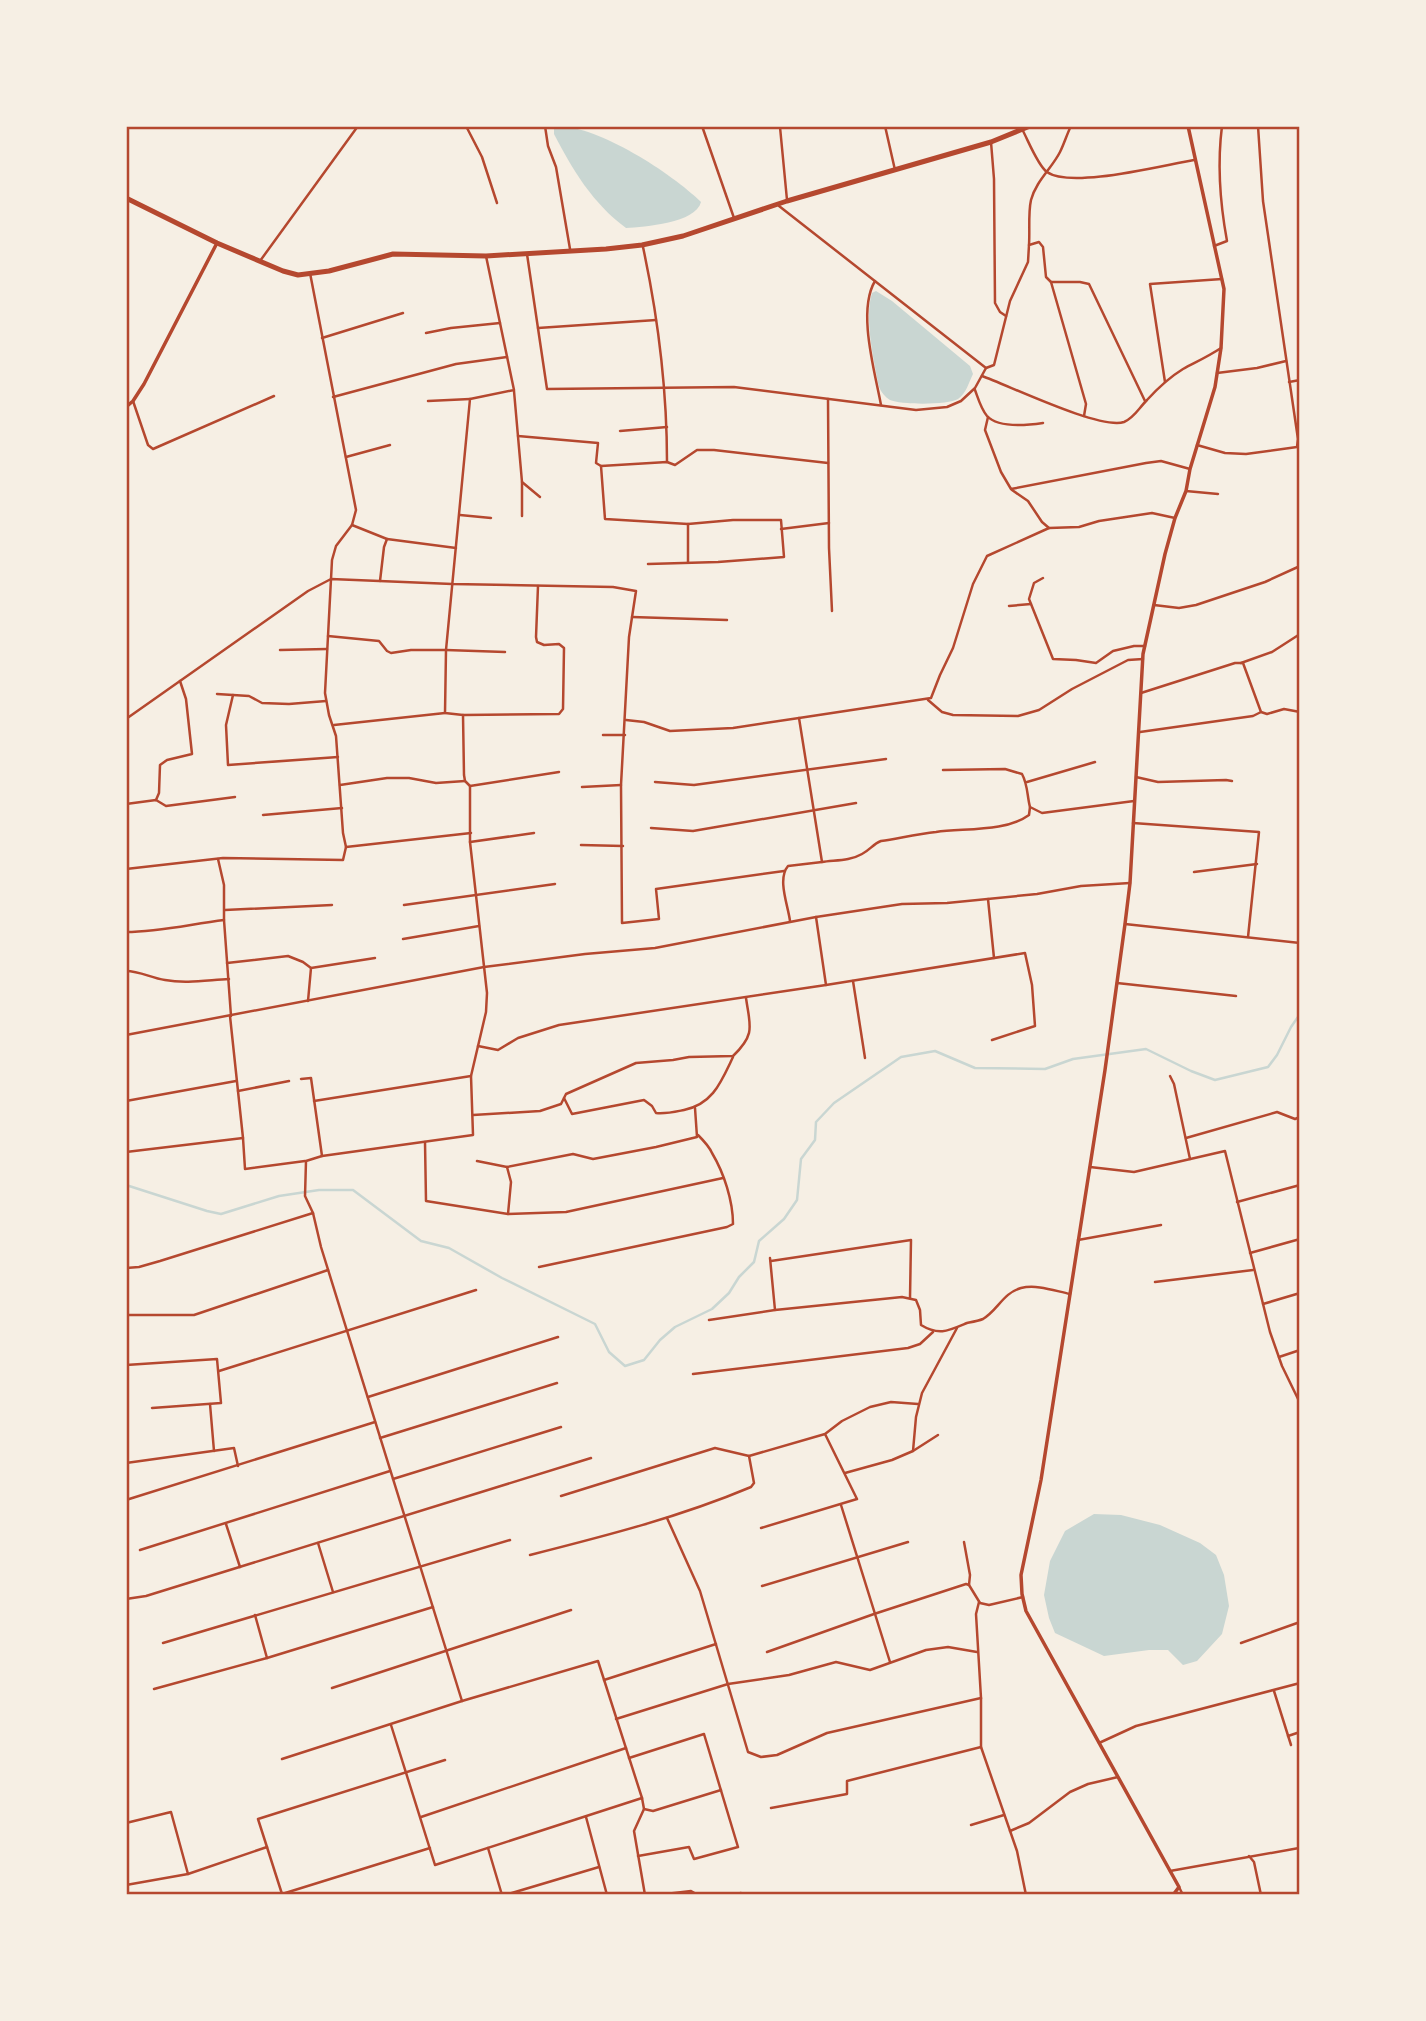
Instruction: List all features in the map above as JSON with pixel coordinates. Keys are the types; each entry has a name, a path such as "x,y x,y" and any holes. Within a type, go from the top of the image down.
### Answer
{"highway":[{"path":"126,198 217,243 298,275 329,271 393,254 486,256 642,245 683,236 776,204 991,142 1030,126"}],"street":[{"path":"260,261 358,126"},
{"path":"466,126 482,157 497,203"},
{"path":"545,126 548,146 556,167 570,251"},
{"path":"702,126 734,218"},
{"path":"782,126 787,201"},
{"path":"885,126 895,170"},
{"path":"527,254 547,389 734,387 916,410 947,407 961,401 974,389 986,368 994,365 1010,301 1028,262 1031,199 1045,172 1060,152 1071,126"},
{"path":"1183,1895 1026,1611 1021,1575 1041,1480 1125,924 1145,646 1175,518 1186,491 1215,387 1221,348 1224,289 1188,126"},
{"path":"1214,246 1227,241 1220,193 1222,126"},
{"path":"1197,445 1225,453 1246,454 1297,447 1299,439 1263,201 1258,126"},
{"path":"1022,129 1045,172 1059,177 1083,179 1194,160"},
{"path":"991,142 995,303 1006,317"},
{"path":"776,204 986,368"},
{"path":"1029,245 1040,242 1043,247 1046,277 1051,282 1086,404 1084,416"},
{"path":"126,408 144,384 217,243"},
{"path":"642,245 656,320 667,427 667,462"},
{"path":"486,256 514,390 522,482 522,516"},
{"path":"126,869 218,858 343,860 346,847 338,757 334,725 328,715 325,692 332,560 336,546 352,525 356,510 310,273"},
{"path":"1165,383 1150,284 1222,279"},
{"path":"875,281 867,304 869,343 881,405"},
{"path":"1051,282 1089,284 1145,401"},
{"path":"322,338 403,313"},
{"path":"538,328 656,320"},
{"path":"426,333 500,323"},
{"path":"981,376 1084,416 1119,423 1127,421 1145,401 1181,370 1221,348"},
{"path":"333,397 456,364 507,357"},
{"path":"1217,373 1286,361"},
{"path":"1289,382 1300,380"},
{"path":"974,389 988,417 994,421 1024,426 1043,422"},
{"path":"428,401 470,399 514,390"},
{"path":"133,401 148,445 153,449 274,397"},
{"path":"445,713 446,650 470,399"},
{"path":"828,399 832,611"},
{"path":"988,417 985,430 1001,472 1011,489 1028,501 1049,528"},
{"path":"620,432 667,427"},
{"path":"518,436 598,443 596,463 601,466 667,462 675,465 697,450 828,463"},
{"path":"345,457 390,445"},
{"path":"1011,489 1161,461 1190,469"},
{"path":"601,466 605,519 688,524 781,520 784,557 648,564"},
{"path":"522,482 540,497"},
{"path":"1186,491 1218,494"},
{"path":"625,720 645,722 670,731 733,728 931,698 953,649 973,583 987,556 1049,528 1079,527 1099,521 1152,513 1175,518"},
{"path":"460,515 491,517"},
{"path":"781,528 829,523"},
{"path":"688,524 688,562"},
{"path":"352,525 387,539 456,548"},
{"path":"380,582 387,539"},
{"path":"1154,605 1162,608 1196,605 1265,582 1300,566"},
{"path":"1043,578 1034,583 1029,599 1049,653 1056,660 1096,663 1113,651 1145,646"},
{"path":"126,719 308,591 331,579 613,587 636,591 629,637 621,785 622,923 659,919 656,889 784,871"},
{"path":"334,725 445,713 559,714 563,709 564,648 559,644 544,645 537,642 538,586"},
{"path":"1009,606 1031,604"},
{"path":"632,617 727,620"},
{"path":"1141,693 1272,652 1300,634"},
{"path":"328,636 379,640 391,653 411,650 505,652"},
{"path":"280,650 327,649"},
{"path":"927,699 942,712 953,715 1018,716 1039,710 1072,689 1128,660 1143,659"},
{"path":"1242,663 1261,712"},
{"path":"156,800 159,793 160,765 167,760 191,754 186,699 180,681"},
{"path":"217,694 249,696 262,703 326,701"},
{"path":"233,695 226,725 228,765 338,757"},
{"path":"1139,732 1253,716 1261,712 1267,714 1284,709 1300,712"},
{"path":"218,858 224,885 230,1016 245,1169 472,1135 471,1076 486,1012 487,993 470,842 470,786 465,781 463,715"},
{"path":"799,718 822,862"},
{"path":"603,735 625,735"},
{"path":"654,782 694,785 886,759"},
{"path":"1027,782 1095,762"},
{"path":"790,922 783,881 784,871 788,866 854,858 881,841 937,831 979,829 1017,822 1029,815 1027,782 1022,774 1012,770 943,770"},
{"path":"470,786 559,772"},
{"path":"1136,777 1157,782 1231,781"},
{"path":"340,785 387,778 409,778 436,783 465,781"},
{"path":"582,787 621,785"},
{"path":"126,804 156,800 166,806 234,797"},
{"path":"1030,807 1042,813 1135,801"},
{"path":"651,828 693,831 856,803"},
{"path":"263,815 342,808"},
{"path":"1133,823 1259,832 1248,937"},
{"path":"470,842 534,833"},
{"path":"346,847 471,834"},
{"path":"581,845 623,845"},
{"path":"1194,872 1257,864"},
{"path":"126,1035 484,967 655,948 816,917 902,904 926,905 1037,894 1080,886 1130,883"},
{"path":"404,905 555,884"},
{"path":"988,899 994,958"},
{"path":"225,910 332,905"},
{"path":"816,917 826,985"},
{"path":"126,932 224,920"},
{"path":"1125,924 1300,943"},
{"path":"402,939 479,926"},
{"path":"478,1046 498,1050 518,1038 559,1025 1025,953 1032,985 1035,1026 992,1040"},
{"path":"227,963 288,956 311,968 375,958"},
{"path":"308,1001 311,968"},
{"path":"126,971 182,982 229,979"},
{"path":"853,981 865,1058"},
{"path":"1117,983 1236,996"},
{"path":"564,1098 572,1114 644,1100 656,1113 665,1114 695,1108 706,1101 720,1083 733,1056 747,1040 750,1032 746,998"},
{"path":"472,1115 540,1111 561,1104 566,1094 636,1063 689,1057 733,1056"},
{"path":"314,1101 471,1076"},
{"path":"1170,1076 1190,1159"},
{"path":"301,1079 311,1078 322,1156"},
{"path":"126,1101 237,1081"},
{"path":"238,1091 289,1081"},
{"path":"539,1267 733,1224 733,1212 723,1178 712,1151 698,1135 695,1108"},
{"path":"1186,1138 1277,1112 1295,1119 1300,1117"},
{"path":"477,1161 507,1167 573,1154 593,1159 656,1147 698,1135"},
{"path":"126,1152 243,1138"},
{"path":"425,1141 426,1201 508,1214 566,1212 723,1178"},
{"path":"1090,1167 1134,1172 1224,1151 1263,1304 1279,1357 1300,1404"},
{"path":"306,1161 305,1196 313,1213 328,1270 462,1701"},
{"path":"507,1167 511,1182 508,1214"},
{"path":"1237,1202 1300,1185"},
{"path":"126,1268 160,1261 313,1213"},
{"path":"1079,1240 1161,1225"},
{"path":"1250,1253 1300,1239"},
{"path":"775,1310 771,1260 911,1240 910,1298"},
{"path":"126,1315 194,1315 328,1270"},
{"path":"1155,1282 1254,1270"},
{"path":"693,1374 908,1348 920,1344 933,1332 982,1320 1001,1299 1021,1288 1035,1286 1070,1294"},
{"path":"219,1371 475,1290"},
{"path":"1263,1304 1300,1293"},
{"path":"709,1320 775,1310 902,1297 916,1300 920,1310 920,1325 933,1332"},
{"path":"913,1451 918,1404 957,1328"},
{"path":"368,1397 558,1337"},
{"path":"1279,1357 1300,1350"},
{"path":"126,1364 217,1359 221,1403 152,1408"},
{"path":"380,1438 557,1383"},
{"path":"561,1496 715,1448 749,1456 825,1434 842,1421 870,1407 891,1402 918,1404"},
{"path":"210,1404 214,1451"},
{"path":"126,1500 375,1422"},
{"path":"393,1479 561,1427"},
{"path":"761,1528 857,1499 825,1434"},
{"path":"845,1473 892,1460 913,1451 938,1435"},
{"path":"126,1463 234,1448 239,1465"},
{"path":"530,1555 667,1518 751,1487 754,1483 749,1456"},
{"path":"126,1599 146,1596 592,1458"},
{"path":"140,1550 390,1471"},
{"path":"841,1505 890,1662"},
{"path":"667,1518 700,1591 748,1752 761,1757 778,1755 827,1733 981,1698"},
{"path":"226,1522 240,1567"},
{"path":"163,1643 510,1540"},
{"path":"762,1586 908,1542"},
{"path":"964,1542 970,1575 969,1585 979,1602 989,1605 1023,1597"},
{"path":"318,1543 334,1592"},
{"path":"767,1652 957,1586 969,1585"},
{"path":"979,1602 976,1614 981,1747 1021,1865 1026,1895"},
{"path":"154,1689 267,1658 433,1607"},
{"path":"331,1688 571,1610"},
{"path":"255,1615 267,1658"},
{"path":"1241,1643 1300,1622"},
{"path":"604,1680 716,1644"},
{"path":"616,1719 728,1684 789,1675 836,1662 870,1670 926,1650 948,1647 977,1652"},
{"path":"282,1759 598,1661 642,1798 644,1809 634,1831 645,1895"},
{"path":"1099,1743 1136,1727 1300,1683"},
{"path":"1274,1691 1291,1745"},
{"path":"391,1725 435,1865 642,1798"},
{"path":"1288,1736 1300,1732"},
{"path":"629,1758 704,1734 738,1847 694,1859 689,1847 638,1856"},
{"path":"771,1808 847,1794 847,1781 981,1747"},
{"path":"421,1816 626,1748"},
{"path":"430,1848 282,1895 258,1819 445,1760"},
{"path":"1010,1831 1029,1823 1070,1792 1097,1781 1118,1777"},
{"path":"644,1809 653,1811 721,1790"},
{"path":"126,1823 171,1812 188,1874"},
{"path":"971,1825 1004,1815"},
{"path":"585,1816 607,1895"},
{"path":"126,1885 188,1874 267,1847"},
{"path":"488,1848 503,1895 599,1867"},
{"path":"1170,1871 1299,1848"},
{"path":"1249,1856 1254,1862 1261,1895"},
{"path":"1173,1895 1179,1887"},
{"path":"657,1895 691,1891 698,1895"},
{"path":"731,1895 742,1895"}],"shaded area":[{"path":"557,126 593,134 634,153 672,178 701,202 690,215 680,219 626,228 593,197 576,173 554,134 554,128"},
{"path":"876,291 892,301 970,366 973,374 961,397 935,403 904,403 890,400 882,393 869,327 870,303 872,293"},
{"path":"1094,1514 1121,1515 1160,1525 1200,1543 1216,1555 1224,1575 1229,1606 1222,1634 1197,1661 1183,1665 1168,1650 1104,1656 1055,1633 1044,1595 1050,1561 1065,1531"}],"waterway":[{"path":"126,1185 221,1214 279,1196 319,1190 353,1190 421,1241 449,1248 502,1278 595,1324 609,1352 625,1366 644,1360 675,1327 712,1309 729,1293 739,1277 754,1262 759,1241 784,1219 797,1200 801,1159 815,1140 816,1122 834,1103 901,1057 935,1051 975,1068 1045,1069 1073,1059 1146,1049 1215,1080 1268,1067 1300,1014"}]}
